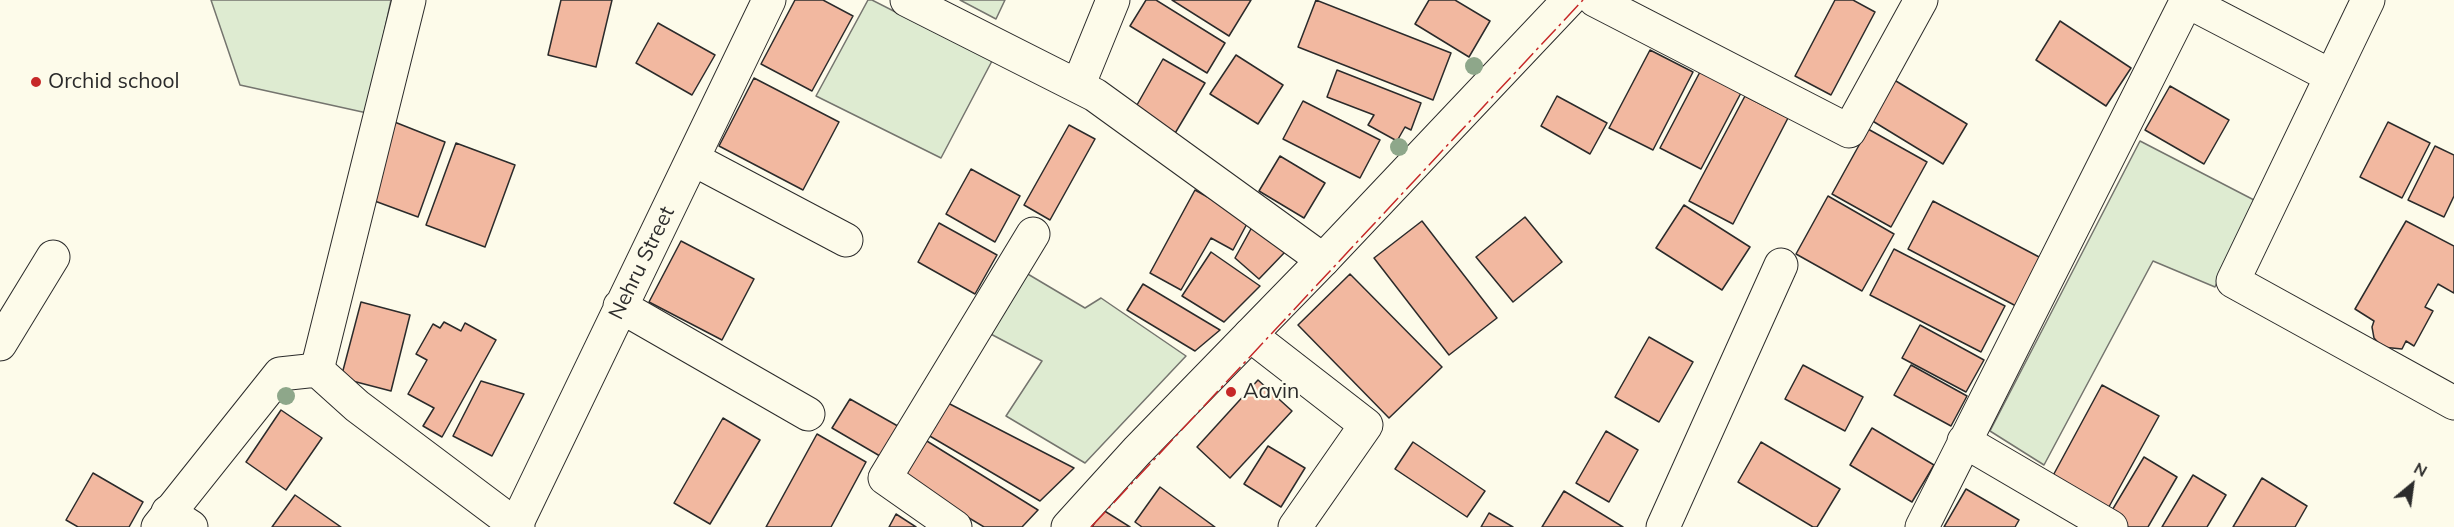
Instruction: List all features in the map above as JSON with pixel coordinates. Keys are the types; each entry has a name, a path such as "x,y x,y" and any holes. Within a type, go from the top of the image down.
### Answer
{"street":[{"path":"318,370 408,0"},
{"name":"Nehru Street","path":"516,526 620,306 770,0"},
{"path":"907,0 1095,95 1323,260"},
{"path":"1078,86 1113,0"},
{"path":"1068,527 1137,451 1323,260 1569,0"},
{"path":"1595,0 1849,131 1922,0"},
{"path":"2368,0 2233,281 2454,403"},
{"path":"1922,527 2187,1 2331,76"},
{"path":"693,159 846,240"},
{"path":"955,527 885,478 1032,234"},
{"path":"0,344 53,257"},
{"path":"1663,527 1781,265"},
{"path":"620,306 808,414"},
{"path":"1250,335 1366,425 1295,527"},
{"path":"172,522 280,374 318,370 357,406 516,526"},
{"path":"1964,441 2111,527"}],"green space":[{"path":"211,0 391,0 367,113 240,85"},
{"path":"868,0 992,61 941,158 816,96"},
{"path":"960,0 1005,0 996,19"},
{"path":"2140,141 2254,200 2215,287 2153,261 2044,465 1990,431"},
{"path":"1021,270 1085,308 1101,298 1186,356 1085,463 1006,416 1042,361 985,331"}],"building":[{"path":"561,0 612,0 596,67 548,55"},
{"path":"795,0 823,0 853,16 812,91 761,64"},
{"path":"1146,0 1156,0 1225,43 1207,73 1130,26"},
{"path":"1172,0 1251,0 1229,36"},
{"path":"1316,0 1451,53 1433,100 1298,47"},
{"path":"1429,0 1455,0 1490,21 1469,57 1415,24"},
{"path":"1835,0 1853,0 1875,12 1831,95 1795,76"},
{"path":"2060,21 2131,68 2106,106 2036,60"},
{"path":"658,23 715,55 692,95 636,63"},
{"path":"1650,50 1693,72 1653,150 1609,128"},
{"path":"1236,55 1283,85 1258,124 1210,94"},
{"path":"1163,59 1205,83 1174,135 1133,112"},
{"path":"1337,70 1421,103 1411,130 1405,127 1397,141 1368,125 1374,115 1327,97"},
{"path":"1701,70 1742,91 1701,169 1660,148"},
{"path":"754,78 839,122 803,190 719,146"},
{"path":"1891,78 1967,124 1943,164 1866,117"},
{"path":"2170,86 2229,120 2204,164 2145,130"},
{"path":"1557,96 1607,123 1590,154 1541,126"},
{"path":"1745,96 1788,118 1733,224 1689,201"},
{"path":"1303,101 1380,140 1360,178 1283,139"},
{"path":"392,121 445,142 418,217 372,200"},
{"path":"2388,122 2430,143 2402,198 2360,177"},
{"path":"1069,125 1095,139 1050,220 1024,205"},
{"path":"1868,129 1927,162 1891,227 1832,194"},
{"path":"456,143 515,165 485,247 426,225"},
{"path":"2435,146 2454,155 2454,196 2444,217 2408,200"},
{"path":"1280,156 1325,183 1304,218 1259,191"},
{"path":"971,169 1020,196 995,242 946,214"},
{"path":"1195,190 1249,220 1233,250 1211,238 1181,290 1150,273"},
{"path":"1828,196 1894,234 1862,291 1796,254"},
{"path":"1933,201 2041,258 2016,306 1908,249"},
{"path":"1684,205 1750,247 1722,290 1656,248"},
{"path":"1525,217 1562,262 1513,302 1476,257"},
{"path":"1422,221 1497,318 1449,355 1374,258"},
{"path":"2406,221 2454,246 2454,293 2438,284 2425,307 2433,311 2414,346 2406,341 2402,349 2382,347 2374,338 2372,327 2374,321 2355,309"},
{"path":"939,223 997,255 975,294 918,262"},
{"path":"1252,227 1285,252 1259,279 1235,258"},
{"path":"681,241 754,279 722,340 649,302"},
{"path":"1894,249 2005,306 1981,352 1870,295"},
{"path":"1211,252 1260,286 1224,322 1182,296"},
{"path":"1350,274 1442,367 1389,418 1298,325"},
{"path":"1143,284 1220,330 1195,351 1127,310"},
{"path":"361,302 410,315 391,391 341,378"},
{"path":"444,322 461,331 465,323 496,340 442,437 423,426 434,408 408,394 427,360 416,354 433,324 440,328"},
{"path":"1920,325 1984,360 1966,392 1902,358"},
{"path":"1649,337 1693,362 1659,422 1615,397"},
{"path":"1803,365 1863,397 1845,431 1785,399"},
{"path":"1911,365 1967,396 1951,426 1894,395"},
{"path":"1258,380 1292,411 1230,478 1197,447"},
{"path":"481,381 524,394 492,456 453,436"},
{"path":"2102,385 2159,416 2105,514 2049,483"},
{"path":"850,399 903,429 885,459 832,428"},
{"path":"946,402 1074,468 1040,501 928,435"},
{"path":"281,410 322,438 286,490 246,462"},
{"path":"723,418 760,440 710,524 674,503"},
{"path":"1872,428 1934,465 1912,502 1850,465"},
{"path":"1606,431 1638,450 1609,502 1576,483"},
{"path":"817,434 866,462 831,527 766,527"},
{"path":"922,438 1038,510 1022,527 984,527 901,477"},
{"path":"1413,442 1485,491 1467,517 1395,469"},
{"path":"1761,442 1840,489 1817,527 1813,527 1738,482"},
{"path":"1268,446 1305,468 1281,507 1244,484"},
{"path":"2144,457 2177,477 2148,527 2125,527 2108,517"},
{"path":"93,473 143,502 129,527 78,527 66,520"},
{"path":"2193,475 2226,495 2207,527 2162,527"},
{"path":"2262,478 2307,506 2295,527 2233,527"},
{"path":"1160,487 1215,527 1142,527 1135,522"},
{"path":"1966,489 2019,520 2015,527 1944,527"},
{"path":"1564,491 1623,527 1542,527"},
{"path":"295,495 341,527 272,527"},
{"path":"1103,510 1130,527 1092,527"},
{"path":"1489,513 1513,527 1481,527"},
{"path":"896,514 916,527 889,527"}],"power":[{"path":"1091,527 1583,0"}],"place":[{"name":"Orchid school","path":"36,82"},
{"name":"Aavin","path":"1231,392"}]}
